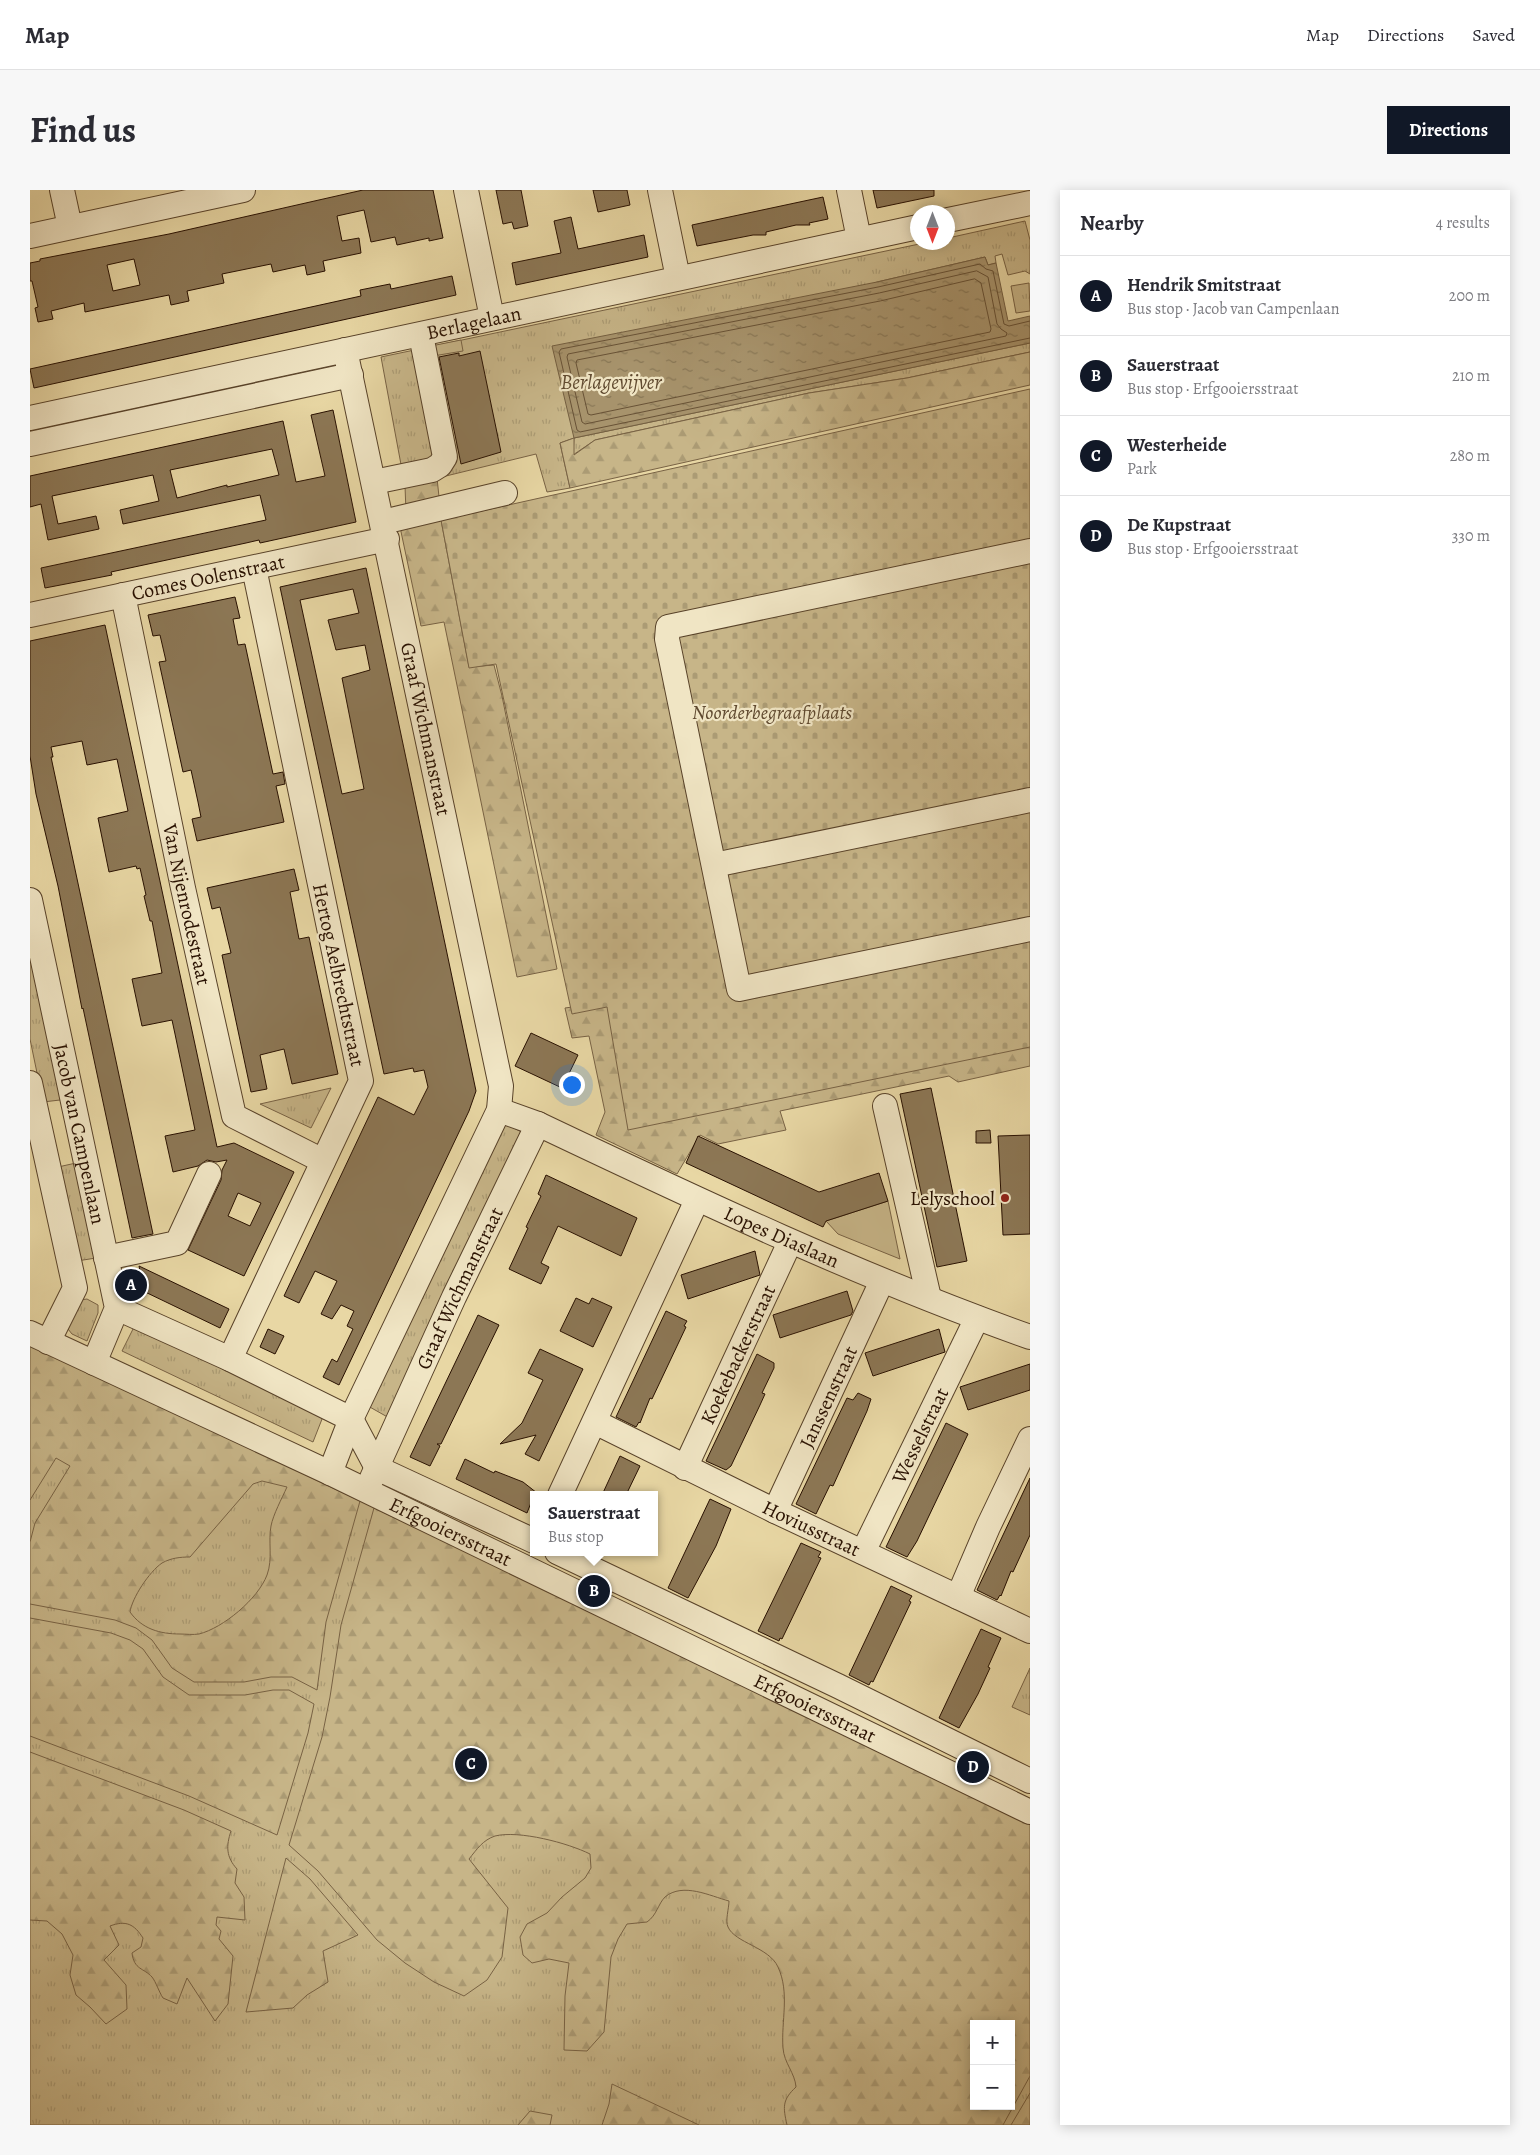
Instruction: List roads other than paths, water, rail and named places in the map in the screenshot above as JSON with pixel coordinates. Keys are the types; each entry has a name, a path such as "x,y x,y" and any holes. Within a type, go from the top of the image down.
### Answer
{"street":[{"path":"62,190 70,227"},
{"path":"30,236 243,190"},
{"path":"466,190 492,318"},
{"path":"660,190 678,278"},
{"path":"848,190 859,239"},
{"path":"955,219 1030,203"},
{"name":"Berlagelaan","path":"30,418 910,229"},
{"path":"374,482 432,470 440,465 445,457 421,335"},
{"name":"Graaf Wichmanstraat","path":"330,1473 351,1419 498,1110 500,1086 385,531 345,350"},
{"path":"30,444 351,375"},
{"name":"Comes Oolenstraat","path":"30,615 254,568 385,531 505,493"},
{"path":"1030,551 668,627 666,639 739,989 1030,929"},
{"name":"Hertog Aelbrechtstraat","path":"230,1359 361,1081 254,568"},
{"name":"Van Nijenrodestraat","path":"123,595 183,888 234,1116 323,1161"},
{"path":"714,865 1030,800"},
{"name":"Jacob van Campenlaan","path":"30,900 74,1114 115,1297"},
{"name":"Jacob van Campenlaan","path":"30,1083 34,1123 75,1288"},
{"path":"885,1106 929,1298"},
{"path":"498,1110 538,1124"},
{"path":"34,1123 74,1114"},
{"name":"Graaf Wichmanstraat","path":"367,1492 454,1297 538,1124"},
{"name":"Lopes Diaslaan","path":"538,1124 790,1242 882,1281 1030,1337"},
{"path":"106,1258 177,1244 209,1174"},
{"path":"562,1491 697,1200"},
{"name":"Koekebackerstraat","path":"686,1468 790,1242"},
{"name":"Janssenstraat","path":"774,1511 882,1281"},
{"path":"39,1337 75,1288 115,1297 230,1359 351,1419 377,1468"},
{"path":"94,1363 115,1297"},
{"name":"Wesselstraat","path":"863,1552 978,1318"},
{"name":"Erfgooiersstraat","path":"39,1337 330,1473 1030,1812"},
{"name":"Hoviusstraat","path":"595,1422 774,1511 1030,1631"},
{"path":"958,1596 1030,1439"},
{"name":"Erfgooiersstraat","path":"377,1468 530,1540"},
{"name":"Erfgooiersstraat","path":"565,1556 830,1682 1030,1781"}],"water":[{"name":"Berlagevijver","path":"985,257 988,265 996,263 1008,321 1030,316 1030,343 574,438 552,346 877,282"}],"place":[{"name":"Lelyschool","path":"1005,1198"},
{"name":"Hendrik Smitstraat","path":"131,1285"},
{"name":"Sauerstraat","path":"594,1591"},
{"name":"Westerheide","path":"471,1764"},
{"name":"De Kupstraat","path":"973,1767"}],"park label":[{"name":"Noorderbegraafplaats","path":"772,712"}]}
